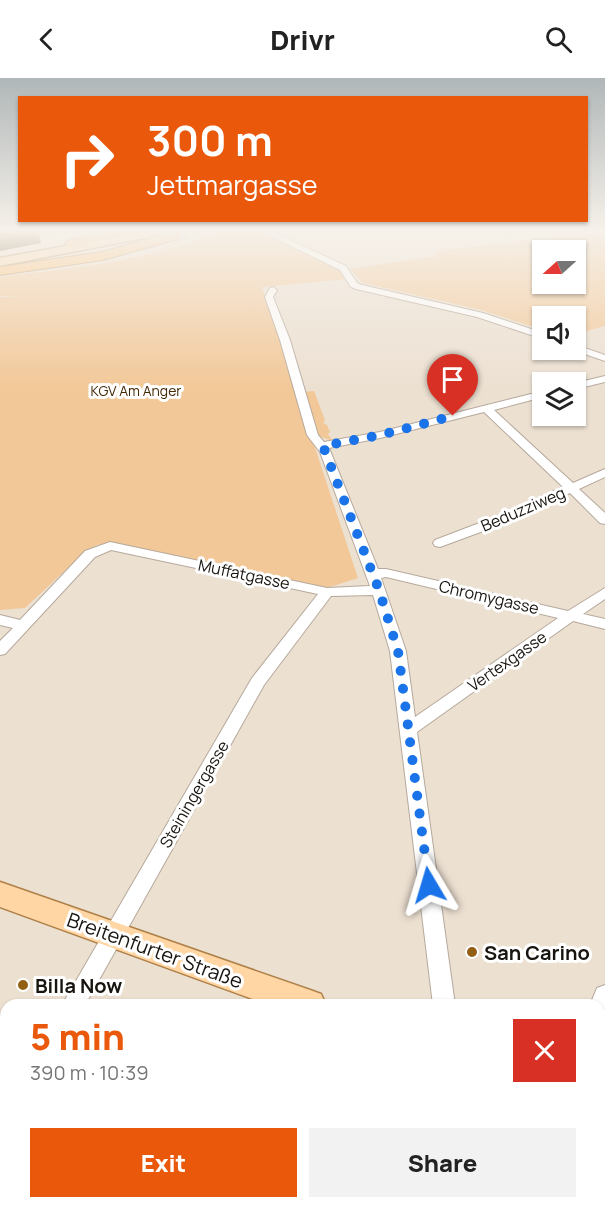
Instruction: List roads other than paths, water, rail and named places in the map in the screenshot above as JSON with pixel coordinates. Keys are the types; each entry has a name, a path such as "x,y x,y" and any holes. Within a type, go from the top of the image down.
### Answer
{"main road":[{"name":"Breitenfurter Straße","path":"0,894 293,999"}],"street":[{"path":"354,283 359,287 480,315 532,332"},
{"path":"273,290 269,297 285,340 313,435 323,446 379,590 398,651 443,999"},
{"path":"586,351 605,358"},
{"path":"586,384 605,379"},
{"path":"323,446 381,435 532,397"},
{"path":"486,408 605,520"},
{"name":"Beduzziweg","path":"440,543 605,472"},
{"name":"Muffatgasse","path":"22,625 90,554 99,548 110,546 327,592 379,590"},
{"name":"Chromygasse","path":"373,574 386,573 605,624"},
{"name":"Steiningergasse","path":"77,999 258,682 327,592"},
{"name":"Vertexgasse","path":"409,729 605,592"},
{"path":"0,620 22,625 0,650"}],"place":[{"name":"San Carino","path":"472,952"},
{"name":"Billa Now","path":"23,985"}],"park label":[{"name":"KGV Am Anger","path":"136,390"}]}
